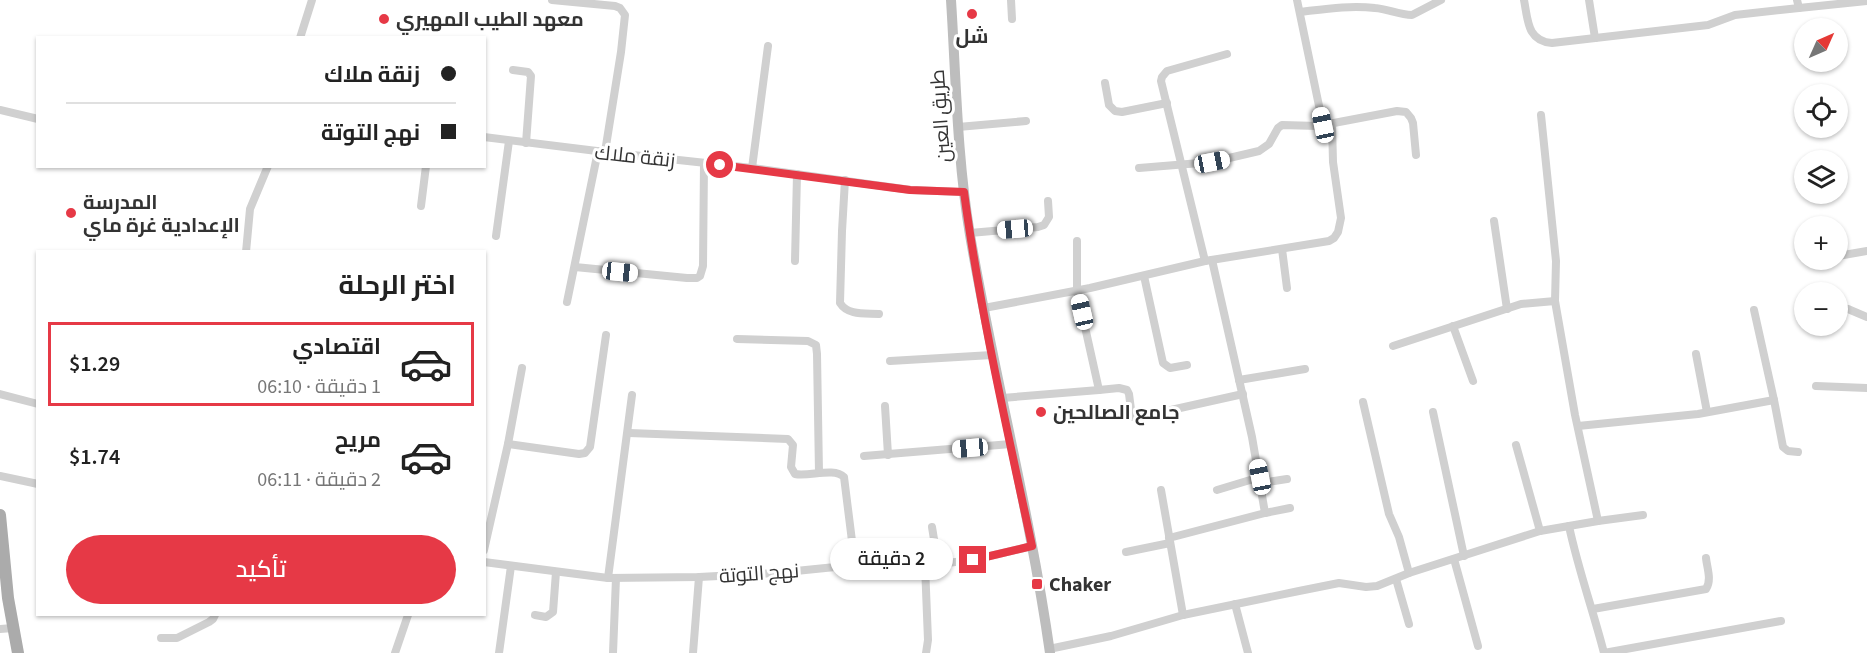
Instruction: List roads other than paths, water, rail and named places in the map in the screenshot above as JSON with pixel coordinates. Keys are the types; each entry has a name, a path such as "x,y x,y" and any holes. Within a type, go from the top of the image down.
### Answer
{"main road":[{"name":"طريق العين","path":"951,0 958,127 970,233 992,355 1032,546 1050,651"},
{"path":"0,515 6,628 18,653"}],"street":[{"path":"300,36 312,0"},
{"path":"552,0 615,6 623,10 625,15 621,52 601,152 567,302"},
{"path":"1011,0 1012,19"},
{"path":"984,308 1077,291 1209,261 1329,241 1334,238 1341,218 1328,125 1297,0"},
{"path":"1300,12 1365,7 1412,15 1441,0"},
{"path":"1524,0 1530,31 1540,40 1552,43 1708,25 1735,15 1798,4 1867,1"},
{"path":"1589,0 1595,38"},
{"path":"752,168 768,46"},
{"path":"1227,54 1173,69 1164,73 1161,81 1243,394 1265,513"},
{"path":"513,70 528,72 531,76 526,143"},
{"path":"1105,83 1109,105 1115,111 1122,112 1167,104"},
{"path":"0,110 36,119"},
{"path":"1139,168 1212,162 1258,151 1269,144 1282,125 1328,125 1397,111 1406,112 1413,123 1416,154"},
{"path":"1541,115 1557,261 1555,301 1598,521"},
{"path":"958,127 1026,121"},
{"name":"زنقة ملاك","path":"486,137 752,168 910,190 964,192"},
{"path":"496,236 509,141"},
{"path":"575,267 687,278 700,276 703,266 704,163"},
{"path":"246,250 250,208 267,168"},
{"path":"421,206 426,168"},
{"path":"795,261 797,174"},
{"path":"845,180 840,303 845,310 850,312 879,314"},
{"path":"970,233 1041,226 1046,223 1048,217 1048,201"},
{"path":"1494,221 1507,309"},
{"path":"1077,241 1077,291 1099,390"},
{"path":"1282,249 1287,288"},
{"path":"1848,254 1867,251"},
{"path":"1144,276 1163,363 1170,368 1187,365"},
{"path":"1393,346 1521,304 1555,301"},
{"path":"1848,309 1867,317"},
{"path":"1754,310 1783,447 1788,451 1798,452"},
{"path":"1454,326 1473,381"},
{"path":"508,444 579,454 588,451 606,335"},
{"path":"737,339 808,341 816,345 819,473"},
{"path":"1696,354 1707,412"},
{"path":"890,361 992,355"},
{"path":"486,541 522,368"},
{"path":"1239,380 1305,369"},
{"path":"1816,386 1867,388"},
{"path":"1002,398 1119,388 1127,390 1129,394 1132,417"},
{"path":"0,394 36,403"},
{"path":"1171,410 1243,394"},
{"path":"613,653 612,578 633,395"},
{"path":"1578,426 1707,412 1774,400"},
{"path":"1362,402 1389,514 1399,537 1409,573"},
{"path":"885,406 888,455"},
{"path":"1432,412 1464,556"},
{"path":"629,433 788,439 793,445 791,467 794,472 802,475 838,473 844,477 855,565"},
{"path":"864,456 1011,444"},
{"path":"1516,445 1540,531"},
{"path":"0,476 36,484"},
{"path":"1217,490 1260,480 1287,478"},
{"path":"1161,490 1183,615"},
{"path":"1125,552 1290,508"},
{"path":"1050,651 1183,615 1340,583 1372,587 1540,531 1643,515"},
{"path":"1569,526 1604,653 1781,621"},
{"path":"932,527 938,564"},
{"name":"نهج التوتة","path":"486,562 612,578 699,577 776,573 855,565 938,564 973,560 1032,546"},
{"path":"1593,609 1707,589 1709,575 1706,558"},
{"path":"1454,559 1478,646"},
{"path":"925,565 928,640 926,653"},
{"path":"500,653 512,566"},
{"path":"535,615 546,617 553,612 556,572"},
{"path":"693,653 699,577"},
{"path":"1396,579 1409,624"},
{"path":"1235,604 1248,653"},
{"path":"162,638 177,638 209,622 214,616"},
{"path":"395,653 408,616"}],"place":[{"name":"شل","path":"972,14"},
{"name":"معهد الطيب المهيري","path":"384,19"},
{"name":"المدرسة الإعدادية غرة ماي","path":"71,213"},
{"name":"جامع الصالحين","path":"1041,412"},
{"name":"Chaker","path":"1037,584"}]}
